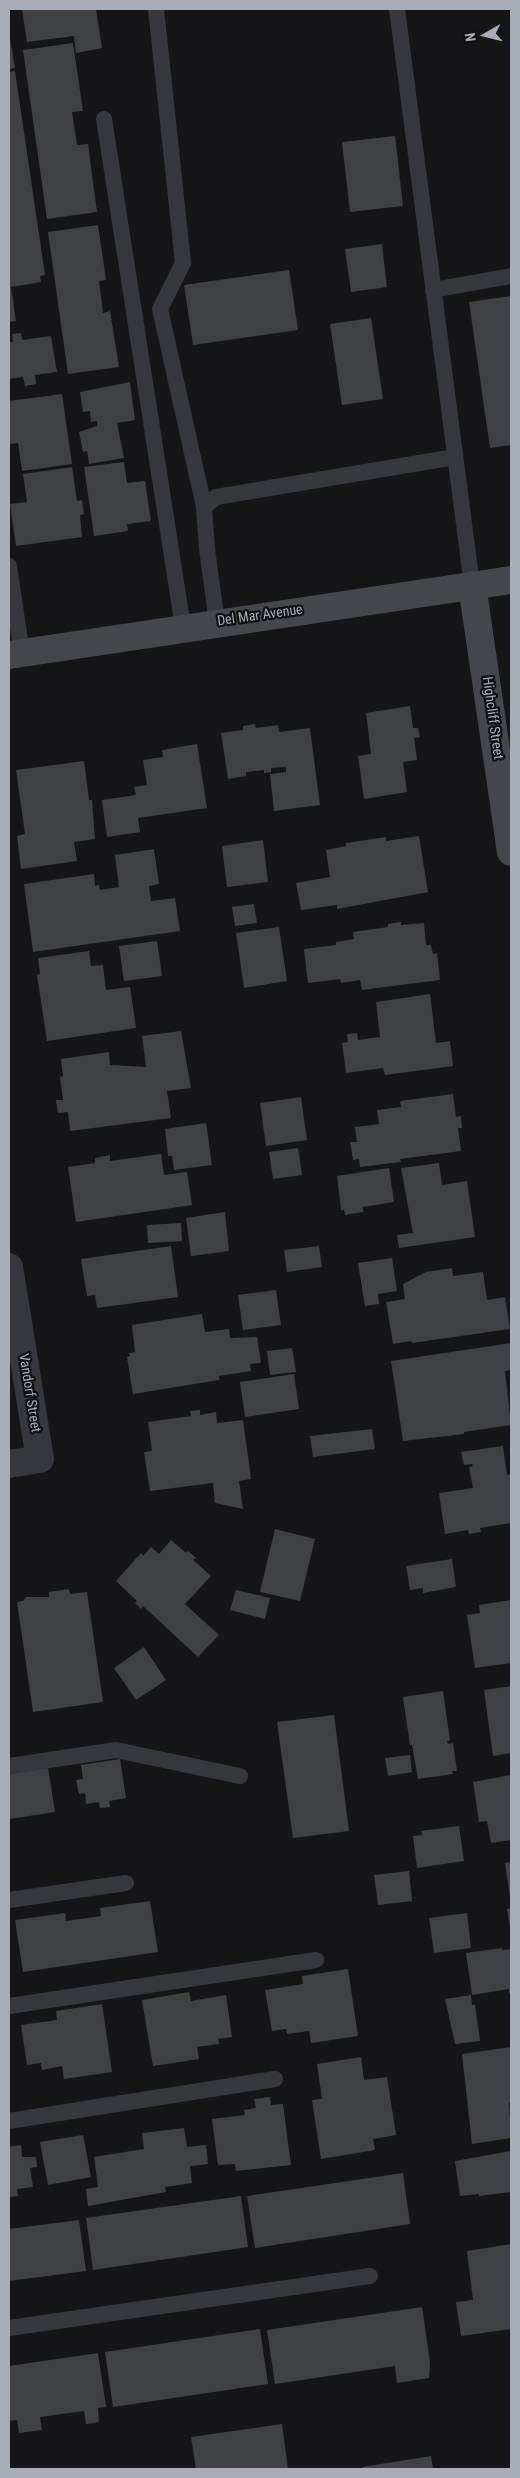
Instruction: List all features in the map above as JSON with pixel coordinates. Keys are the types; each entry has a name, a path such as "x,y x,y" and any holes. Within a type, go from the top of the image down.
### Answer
{"main road":[{"name":"Del Mar Avenue","path":"15,655 183,627 511,580"},
{"name":"Highcliff Street","path":"472,585 511,852"}],"street":[{"name":"Vandorf Street","path":"9,1267 40,1459 9,1464"}],"lane":[{"path":"156,9 183,263 160,309 204,507 207,549 217,623"},
{"path":"397,9 472,585"},
{"path":"104,120 183,627"},
{"path":"433,290 511,276"},
{"path":"204,507 216,496 455,457"},
{"path":"9,566 15,655"},
{"path":"9,1766 116,1750 240,1776"},
{"path":"9,1900 126,1883"},
{"path":"9,2006 316,1960"},
{"path":"9,2121 275,2078"},
{"path":"9,2328 370,2276"}],"building":[{"path":"22,9 96,9 102,48 76,53 74,36 27,42"},
{"path":"9,33 15,68 9,69"},
{"path":"73,43 83,111 72,112 77,145 88,144 97,212 47,219 23,50"},
{"path":"15,71 45,275 40,276 41,282 11,287 16,321 9,322 9,72"},
{"path":"395,136 403,206 350,212 342,142"},
{"path":"98,225 106,280 99,281 103,313 110,311 119,367 68,374 48,232"},
{"path":"382,244 387,287 351,292 345,249"},
{"path":"289,270 298,330 193,345 184,285"},
{"path":"511,296 511,445 490,448 469,302"},
{"path":"371,318 383,399 342,405 330,324"},
{"path":"21,333 22,340 51,336 57,372 35,375 36,384 25,386 23,377 9,379 9,342 13,342 12,334"},
{"path":"130,382 135,420 117,423 124,458 89,464 87,451 83,452 79,432 97,426 97,421 91,422 90,411 83,412 80,392"},
{"path":"62,394 72,464 22,471 18,443 9,444 9,401"},
{"path":"124,462 127,483 145,481 151,521 127,524 128,531 94,536 84,467"},
{"path":"72,467 77,501 82,500 84,514 80,515 82,537 16,546 10,504 27,502 23,474"},
{"path":"410,706 413,728 418,728 420,737 414,738 417,760 403,762 407,792 364,799 358,756 371,754 366,713"},
{"path":"255,724 256,728 278,725 279,732 310,728 320,805 274,811 270,774 286,772 286,767 271,768 271,772 264,773 264,770 246,772 246,776 228,779 221,733 243,730 243,726"},
{"path":"197,744 207,808 138,818 140,832 107,837 102,800 136,795 134,787 147,785 143,760 163,757 162,750"},
{"path":"84,761 89,800 92,800 95,839 74,842 77,861 21,869 17,836 25,834 16,770"},
{"path":"419,836 428,892 337,909 337,905 301,910 296,883 330,877 326,850 346,846 346,843 386,837 386,841"},
{"path":"263,840 268,882 227,887 222,846"},
{"path":"154,849 159,884 149,886 151,901 175,898 180,931 33,952 24,884 94,874 95,886 99,885 100,890 119,887 115,855"},
{"path":"254,904 257,923 235,926 232,907"},
{"path":"401,922 401,925 424,923 426,945 431,945 433,954 437,953 440,980 362,990 360,980 341,983 340,979 308,983 304,949 336,945 336,942 354,939 353,932 388,927 388,924"},
{"path":"279,927 287,981 244,988 236,933"},
{"path":"157,941 162,976 124,981 119,946"},
{"path":"89,951 91,966 103,965 106,990 130,987 136,1028 47,1041 37,975 40,974 38,958"},
{"path":"430,994 436,1043 450,1041 453,1066 385,1075 383,1068 346,1073 342,1043 348,1042 347,1034 357,1033 358,1040 380,1037 376,1002"},
{"path":"181,1031 191,1088 167,1091 171,1118 70,1131 68,1112 58,1113 56,1100 63,1100 60,1077 63,1076 61,1059 109,1052 110,1065 146,1067 142,1036"},
{"path":"453,1094 456,1117 461,1116 462,1128 458,1128 461,1151 400,1159 401,1162 360,1167 359,1159 353,1160 350,1142 357,1142 355,1127 379,1124 377,1110 401,1107 400,1101"},
{"path":"301,1097 307,1140 266,1146 260,1103"},
{"path":"206,1123 212,1165 174,1170 172,1156 168,1156 165,1129"},
{"path":"298,1148 302,1175 273,1179 269,1152"},
{"path":"161,1154 164,1175 187,1172 192,1205 76,1222 68,1167 95,1163 95,1158 110,1155 110,1161"},
{"path":"439,1163 442,1185 467,1181 475,1237 399,1248 397,1235 413,1233 401,1168"},
{"path":"389,1168 394,1202 363,1207 363,1212 345,1215 344,1210 341,1210 337,1176"},
{"path":"225,1212 229,1251 191,1256 186,1218"},
{"path":"181,1223 182,1241 148,1243 147,1225"},
{"path":"171,1246 178,1297 97,1308 95,1295 87,1296 81,1259"},
{"path":"319,1246 322,1267 287,1272 284,1250"},
{"path":"392,1258 397,1291 378,1294 379,1304 365,1306 358,1263"},
{"path":"452,1268 453,1276 483,1272 487,1300 505,1297 510,1329 393,1344 386,1302 405,1299 403,1284 426,1272"},
{"path":"276,1290 281,1325 243,1330 238,1295"},
{"path":"202,1314 205,1332 229,1329 230,1338 257,1337 261,1363 250,1364 251,1371 219,1376 219,1380 133,1394 127,1357 130,1356 129,1353 135,1352 132,1325"},
{"path":"511,1343 511,1370 505,1371 511,1425 464,1432 464,1434 403,1441 391,1361"},
{"path":"292,1348 296,1372 270,1375 267,1351"},
{"path":"294,1374 299,1409 245,1417 240,1382"},
{"path":"200,1410 200,1415 216,1412 217,1423 243,1420 251,1479 239,1481 243,1509 215,1503 213,1483 150,1491 144,1452 152,1451 148,1422 191,1416 190,1411"},
{"path":"372,1429 375,1449 313,1457 310,1436"},
{"path":"503,1446 507,1475 511,1474 511,1523 480,1528 481,1532 469,1534 468,1530 445,1534 439,1493 473,1488 469,1467 473,1466 472,1464 464,1465 461,1452"},
{"path":"275,1529 315,1539 300,1601 260,1592"},
{"path":"171,1540 186,1553 188,1551 196,1558 193,1560 211,1576 185,1604 219,1635 198,1657 143,1606 141,1609 135,1603 137,1601 116,1581 141,1553 143,1556 151,1547 159,1554"},
{"path":"452,1559 456,1587 423,1593 423,1588 410,1590 406,1566"},
{"path":"69,1589 70,1594 87,1592 103,1702 33,1712 17,1602 23,1601 26,1597 49,1597 49,1592"},
{"path":"236,1590 270,1598 265,1619 230,1610"},
{"path":"511,1600 511,1663 475,1668 467,1615 480,1613 479,1605"},
{"path":"144,1647 166,1680 136,1700 114,1668"},
{"path":"511,1686 511,1753 493,1756 484,1690"},
{"path":"443,1691 450,1740 447,1741 448,1744 453,1743 457,1771 452,1771 453,1774 418,1779 412,1745 410,1745 403,1697"},
{"path":"334,1715 349,1831 293,1838 277,1722"},
{"path":"410,1755 412,1772 388,1776 385,1758"},
{"path":"120,1759 126,1798 109,1801 110,1807 100,1808 99,1802 86,1804 85,1793 79,1794 76,1780 83,1779 81,1765"},
{"path":"48,1768 55,1812 10,1819 9,1774"},
{"path":"511,1775 511,1840 491,1843 487,1821 479,1822 473,1782"},
{"path":"459,1826 464,1861 417,1868 413,1836 422,1835 421,1831"},
{"path":"511,1862 511,1897 510,1897 505,1863"},
{"path":"409,1871 412,1901 378,1905 374,1875"},
{"path":"150,1901 158,1952 23,1972 15,1920 65,1913 66,1921 101,1916 100,1908"},
{"path":"511,1908 511,1928 510,1928 507,1909"},
{"path":"467,1913 471,1948 434,1953 429,1918"},
{"path":"502,1948 502,1950 511,1949 511,1993 509,1993 509,1989 472,1995 466,1953"},
{"path":"348,1969 358,2036 311,2043 309,2031 287,2034 286,2029 272,2031 265,1990 303,1984 302,1976"},
{"path":"189,1992 191,2001 226,1995 232,2037 218,2039 219,2044 197,2047 199,2059 153,2066 142,2000"},
{"path":"471,1995 472,2005 475,2005 480,2041 455,2044 445,1999"},
{"path":"102,2004 112,2072 64,2079 62,2066 42,2070 41,2063 27,2065 21,2025 57,2020 56,2011"},
{"path":"511,2047 511,2103 509,2103 511,2138 472,2144 462,2054"},
{"path":"361,2057 364,2080 387,2077 396,2135 373,2139 375,2150 321,2159 312,2100 322,2099 317,2064"},
{"path":"270,2097 271,2105 283,2104 291,2165 236,2171 235,2164 218,2165 212,2119 245,2115 244,2110 256,2108 254,2099"},
{"path":"184,2128 187,2147 206,2145 208,2164 190,2166 192,2183 165,2187 166,2192 88,2206 86,2189 98,2187 94,2157 144,2149 142,2133"},
{"path":"83,2135 91,2177 48,2185 40,2142"},
{"path":"21,2145 22,2157 36,2157 37,2167 30,2168 33,2187 17,2189 18,2196 9,2197 9,2147"},
{"path":"511,2151 511,2192 460,2196 455,2161"},
{"path":"403,2173 410,2224 255,2248 247,2196"},
{"path":"241,2196 248,2247 93,2270 86,2218"},
{"path":"79,2220 86,2271 9,2281 9,2229"},
{"path":"511,2244 511,2329 461,2336 456,2302 473,2300 467,2251"},
{"path":"422,2307 430,2362 429,2378 397,2383 395,2366 275,2384 267,2330"},
{"path":"260,2329 268,2384 113,2407 105,2352"},
{"path":"98,2353 106,2407 98,2408 99,2422 86,2424 84,2411 40,2417 42,2430 19,2433 17,2420 9,2421 9,2366"},
{"path":"282,2424 288,2469 196,2469 191,2437"},
{"path":"431,2456 433,2469 362,2469 362,2467"}]}
